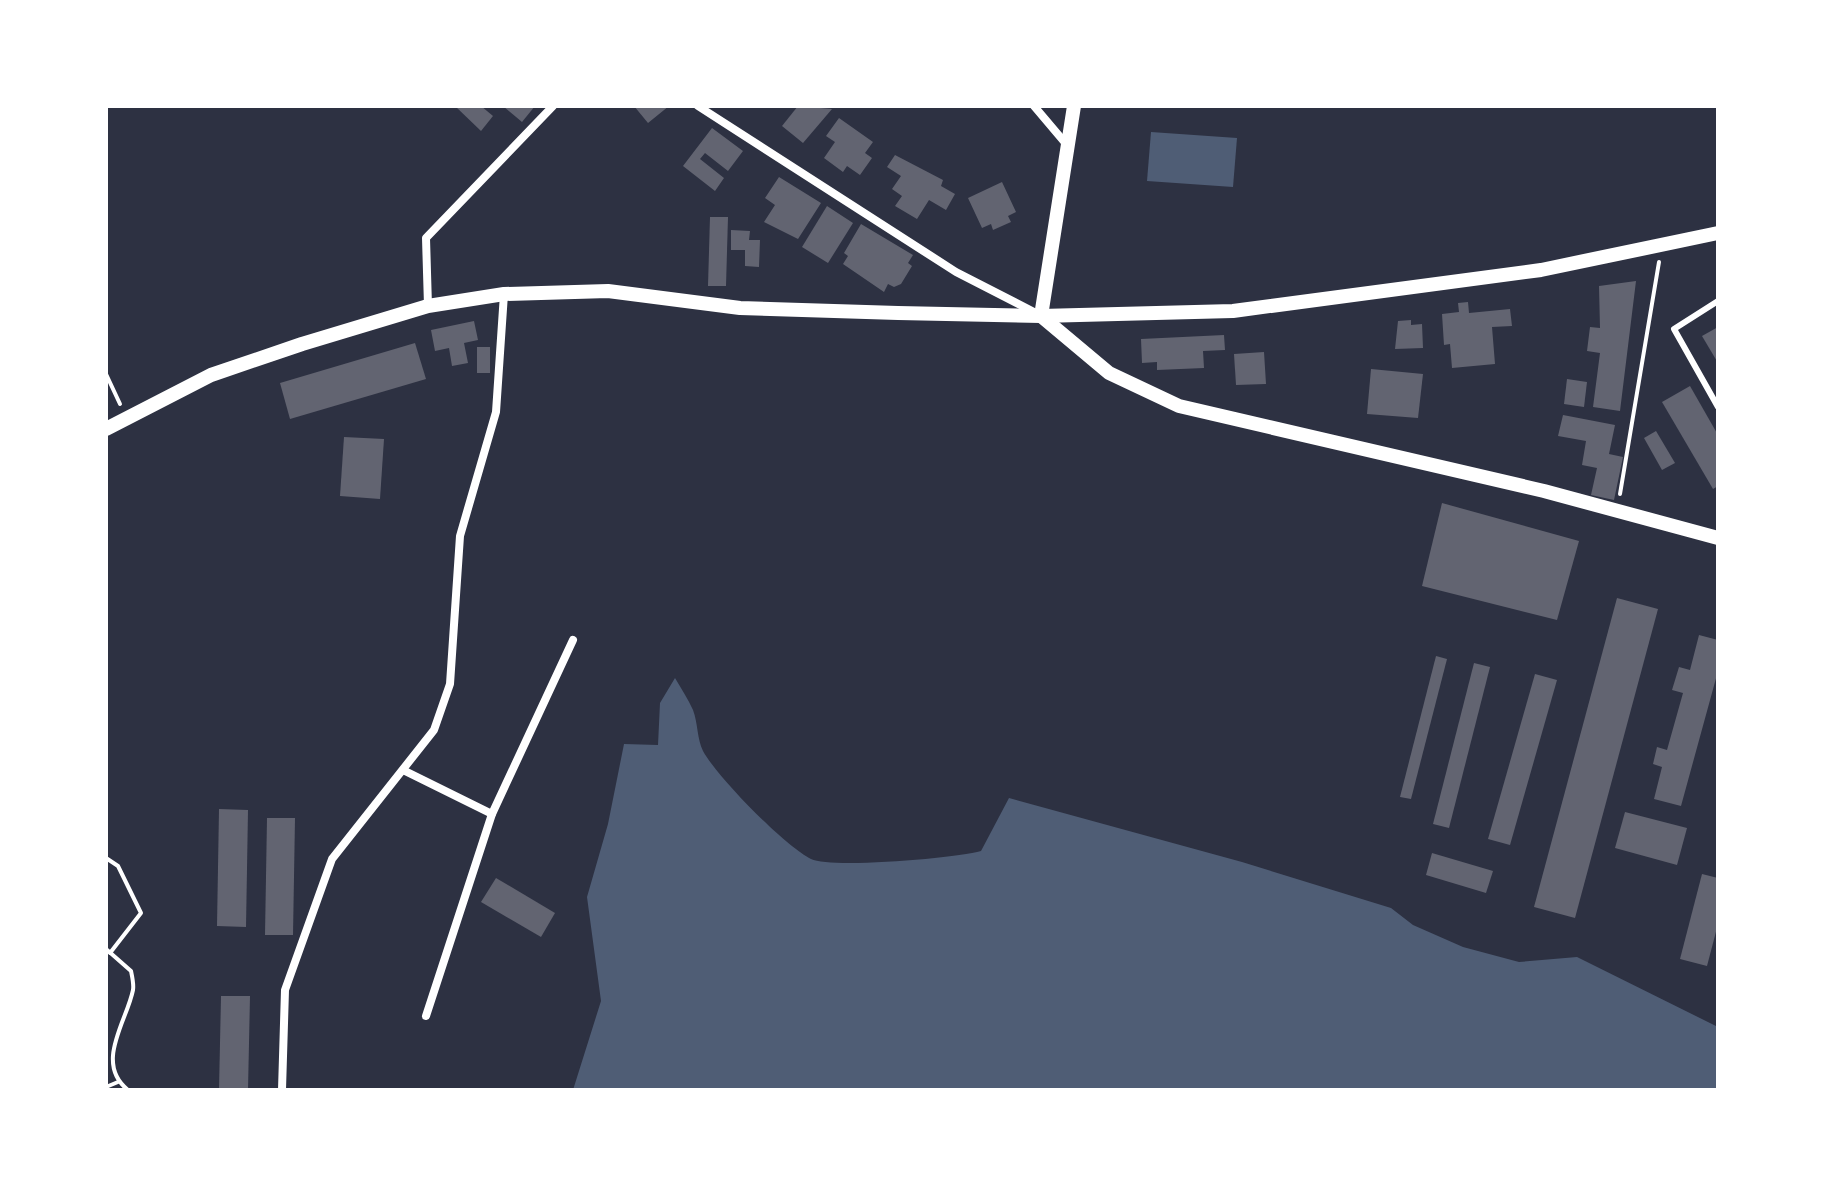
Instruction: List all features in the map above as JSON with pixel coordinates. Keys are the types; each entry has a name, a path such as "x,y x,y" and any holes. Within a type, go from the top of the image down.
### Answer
{"street":[{"path":"428,306 426,238 553,106"},
{"path":"698,106 956,272 1041,316 1109,373 1179,406 1718,538"},
{"path":"1034,106 1068,146"},
{"path":"1041,316 1074,106"},
{"path":"106,429 126,416 211,375 428,306 504,294 608,291 740,308 1041,316 1233,311 1403,291 1661,248 1718,233"},
{"path":"282,1090 285,990 332,859 405,771 434,730 450,684 460,536 496,412 504,294"},
{"path":"426,1016 492,814 573,640"},
{"path":"405,771 492,814"}],"lane":[{"path":"1718,301 1674,329 1718,407"}],"path":[{"path":"1617,511 1661,248"},
{"path":"106,374 126,416"},
{"path":"106,858 118,866 141,913 108,951 131,971 133,990 117,1029 114,1070 118,1082 128,1090"},
{"path":"106,1087 118,1082"}],"water":[{"path":"1151,132 1237,138 1233,187 1147,181"},
{"path":"675,678 693,710 701,746 711,763 769,826 811,859 867,863 981,851 1009,798 1242,862 1391,908 1413,925 1463,947 1519,962 1577,957 1718,1027 1718,1090 573,1090 601,1001 587,897 608,824 624,744 658,745 660,703"}],"building":[{"path":"455,106 481,106 493,116 481,131"},
{"path":"503,106 535,106 522,122"},
{"path":"634,106 669,106 648,123"},
{"path":"798,106 832,109 803,143 782,126"},
{"path":"839,118 873,142 865,153 872,158 860,175 847,166 843,172 824,158 835,142 826,136"},
{"path":"712,128 743,151 728,171 705,153 700,159 724,178 715,191 683,166"},
{"path":"895,155 943,180 941,186 955,194 946,210 929,200 917,219 895,206 902,196 892,189 901,176 887,167"},
{"path":"779,177 821,203 798,239 764,222 775,205 765,198"},
{"path":"1002,182 1016,212 1008,216 1011,222 993,230 991,224 982,228 968,198"},
{"path":"827,206 853,223 828,263 802,247"},
{"path":"710,217 728,217 726,286 708,286"},
{"path":"861,224 913,255 908,263 912,266 901,284 894,287 888,284 884,292 843,264 848,256 844,253"},
{"path":"731,230 750,231 749,240 760,240 759,267 745,266 745,250 731,250"},
{"path":"1636,281 1620,411 1593,407 1600,353 1587,351 1590,327 1600,328 1599,286"},
{"path":"1468,302 1469,313 1510,309 1512,326 1492,327 1495,364 1452,368 1450,344 1444,345 1442,314 1459,312 1458,303"},
{"path":"1411,320 1411,325 1422,324 1423,348 1395,349 1398,321"},
{"path":"474,321 478,340 464,343 468,363 452,366 449,348 435,351 431,330"},
{"path":"1718,327 1718,363 1702,336"},
{"path":"1224,335 1225,350 1203,351 1204,368 1157,370 1157,362 1142,363 1141,339"},
{"path":"415,343 426,379 290,419 280,383"},
{"path":"477,347 490,347 490,373 477,373"},
{"path":"1264,352 1266,384 1236,385 1234,354"},
{"path":"1371,369 1423,374 1418,418 1367,414"},
{"path":"1567,379 1587,382 1584,407 1564,404"},
{"path":"1690,386 1718,435 1718,486 1713,489 1662,402"},
{"path":"1563,415 1615,425 1609,454 1623,457 1614,500 1591,495 1597,468 1582,465 1586,441 1558,436"},
{"path":"1656,431 1675,463 1662,470 1644,438"},
{"path":"344,437 384,439 380,499 340,496"},
{"path":"1442,503 1579,541 1557,620 1422,586"},
{"path":"1617,598 1658,609 1575,918 1534,907"},
{"path":"1699,635 1718,640 1718,671 1681,806 1654,799 1662,767 1653,764 1657,747 1667,750 1683,693 1672,690 1679,667 1690,670"},
{"path":"1436,656 1447,659 1411,799 1400,797"},
{"path":"1474,663 1490,667 1449,828 1433,824"},
{"path":"1535,674 1557,680 1510,845 1488,839"},
{"path":"219,809 248,810 246,927 217,926"},
{"path":"1625,812 1687,828 1677,865 1615,848"},
{"path":"267,818 295,818 293,935 265,935"},
{"path":"1432,853 1493,871 1486,893 1426,875"},
{"path":"1702,874 1718,878 1718,924 1707,966 1680,959"},
{"path":"496,878 555,913 541,937 481,902"},
{"path":"221,996 250,996 248,1090 219,1090"}]}
